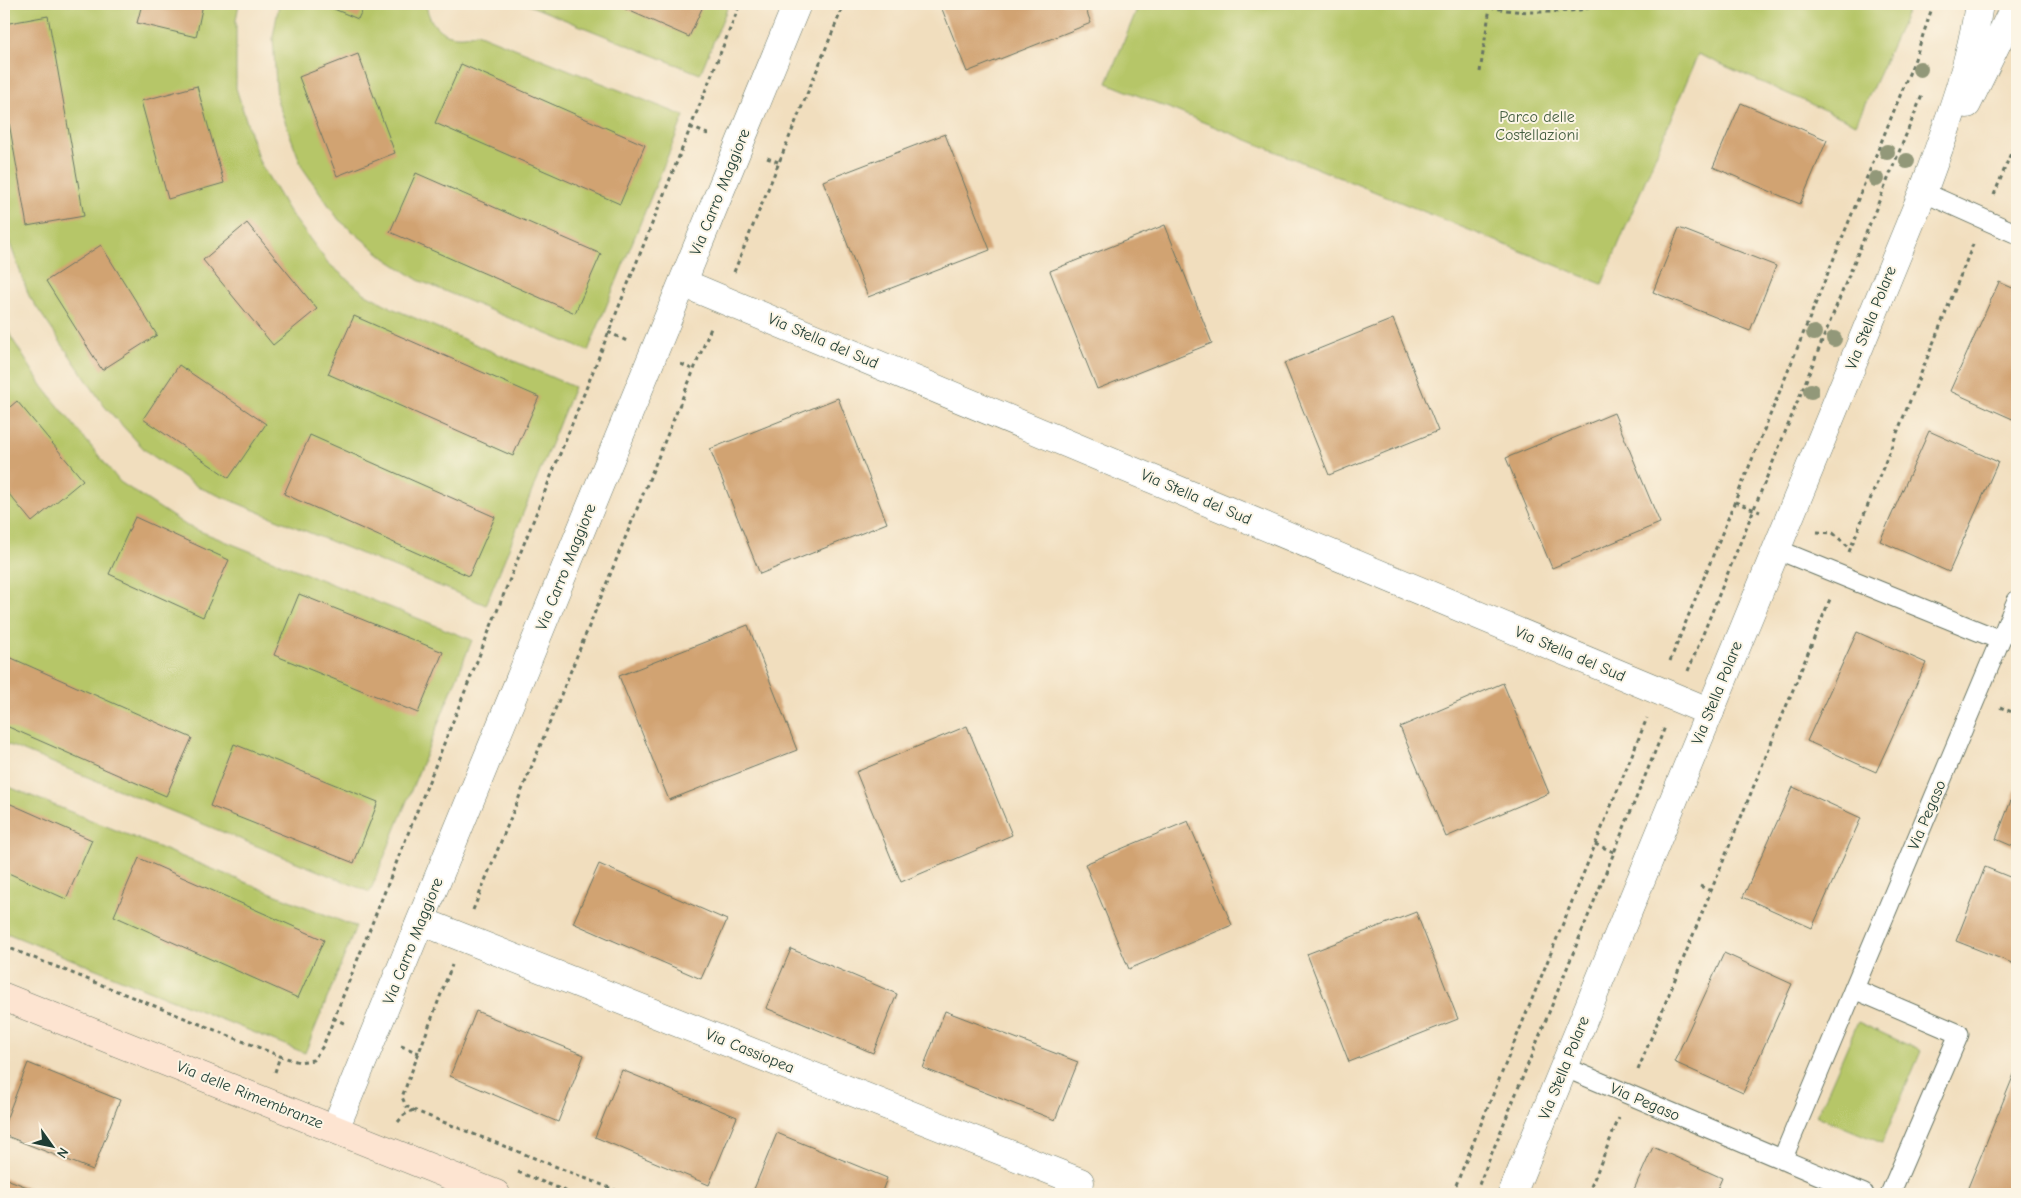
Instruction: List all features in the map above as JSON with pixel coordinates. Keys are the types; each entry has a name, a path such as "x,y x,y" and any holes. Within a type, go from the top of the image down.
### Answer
{"street":[{"name":"Via Carro Maggiore","path":"335,1129 797,4"},
{"name":"Via Stella Polare","path":"1512,1194 1922,192 1958,93 1979,4"},
{"name":"Via Stella Polare","path":"1922,192 2016,4"},
{"name":"Via Stella del Sud","path":"683,283 1710,712"},
{"name":"Via Cassiopea","path":"421,921 1080,1182"},
{"name":"Via delle Rimembranze","path":"4,997 496,1194"}],"lane":[{"path":"1922,192 2017,234"},
{"path":"1776,549 2000,640"},
{"name":"Via Pegaso","path":"1782,1160 2017,600"},
{"path":"1854,989 1959,1034 1890,1194"},
{"name":"Via Pegaso","path":"1564,1067 1864,1194"}],"path":[{"path":"4,946 280,1056 299,1062 313,1060 323,1046 740,4"},
{"path":"625,1194 414,1110 406,1106 402,1096 462,937 844,4"},
{"path":"1483,4 1490,7 1534,12 1580,10 1601,4"},
{"path":"1476,1192 1614,852 1667,694 1735,502 1915,60 1932,8 1931,4"},
{"path":"1480,72 1490,7"},
{"path":"1456,1185 1595,844 1754,510 1924,90"},
{"path":"1588,1194 2017,138"},
{"path":"1735,502 1761,513"},
{"path":"1808,532 1833,533 1850,548"},
{"path":"1595,844 1621,855"},
{"path":"1700,886 1711,891"},
{"path":"387,1150 396,1124 404,1115 414,1110"}],"green space":[{"path":"4,4 239,4 236,20 236,88 259,161 288,210 328,263 364,293 394,309 574,387 486,605 198,487 146,451 105,407 29,296 4,227"},
{"path":"279,4 426,4 432,22 444,32 459,36 477,33 684,116 588,351 418,280 385,258 339,220 302,167 277,100 273,37"},
{"path":"526,4 729,4 700,74"},
{"name":"Parco delle Costellazioni","path":"1139,4 1911,4 1856,124 1698,54 1602,284 1107,83"},
{"path":"4,321 11,337 43,387 120,482 187,526 472,640 370,892 4,743"},
{"path":"4,785 356,927 305,1053 4,932"},
{"path":"1858,1022 1921,1051 1882,1143 1817,1116"}],"building":[{"path":"142,4 203,4 196,37 137,23"},
{"path":"322,4 365,4 358,19"},
{"path":"614,4 704,4 689,37"},
{"path":"940,4 1084,4 1091,23 967,72"},
{"path":"48,16 84,216 27,226 4,94 4,24"},
{"path":"358,54 395,153 337,176 299,77"},
{"path":"461,64 645,145 620,204 435,123"},
{"path":"197,86 224,183 168,199 141,101"},
{"path":"1741,103 1827,140 1800,204 1713,167"},
{"path":"945,134 990,250 868,297 823,181"},
{"path":"416,173 601,254 575,313 390,232"},
{"path":"247,223 317,309 273,345 203,260"},
{"path":"1165,225 1212,343 1097,389 1050,271"},
{"path":"1679,228 1776,266 1750,331 1653,292"},
{"path":"101,245 157,335 102,370 46,281"},
{"path":"1999,282 2017,290 2017,421 1950,391"},
{"path":"354,316 539,397 513,456 328,374"},
{"path":"1393,319 1438,431 1329,475 1284,363"},
{"path":"179,365 266,424 229,478 143,419"},
{"path":"838,398 887,523 760,574 710,449"},
{"path":"17,401 83,480 32,522 4,488 4,412"},
{"path":"1614,413 1660,523 1552,568 1506,458"},
{"path":"1929,431 1998,462 1949,572 1880,541"},
{"path":"310,435 495,517 469,576 284,494"},
{"path":"135,517 229,560 203,617 109,574"},
{"path":"299,594 443,652 418,713 274,655"},
{"path":"748,625 797,750 669,800 619,676"},
{"path":"1857,632 1926,663 1876,772 1807,741"},
{"path":"7,656 192,738 166,796 4,725 4,664"},
{"path":"1503,683 1549,793 1446,837 1400,727"},
{"path":"967,726 1012,835 901,882 856,772"},
{"path":"234,744 378,802 354,863 210,806"},
{"path":"2017,785 2017,848 1996,839"},
{"path":"1793,787 1861,818 1812,928 1743,897"},
{"path":"4,801 92,840 66,899 4,871"},
{"path":"1188,821 1232,925 1129,969 1085,864"},
{"path":"139,858 324,940 298,998 114,916"},
{"path":"599,864 727,920 701,979 573,923"},
{"path":"1985,867 2017,880 2017,965 1956,941"},
{"path":"1416,912 1458,1019 1349,1062 1307,954"},
{"path":"791,949 897,994 873,1053 766,1008"},
{"path":"1724,953 1792,984 1743,1093 1674,1062"},
{"path":"476,1011 584,1055 558,1122 450,1076"},
{"path":"945,1011 1078,1062 1055,1120 923,1068"},
{"path":"28,1063 120,1100 93,1170 4,1135 4,1125"},
{"path":"2017,1067 2017,1194 1977,1194 1967,1190"},
{"path":"622,1070 737,1117 709,1185 595,1137"},
{"path":"777,1133 887,1178 881,1194 752,1194"},
{"path":"1653,1147 1722,1178 1715,1194 1632,1194"},
{"path":"4,1178 45,1194 4,1194"}]}
